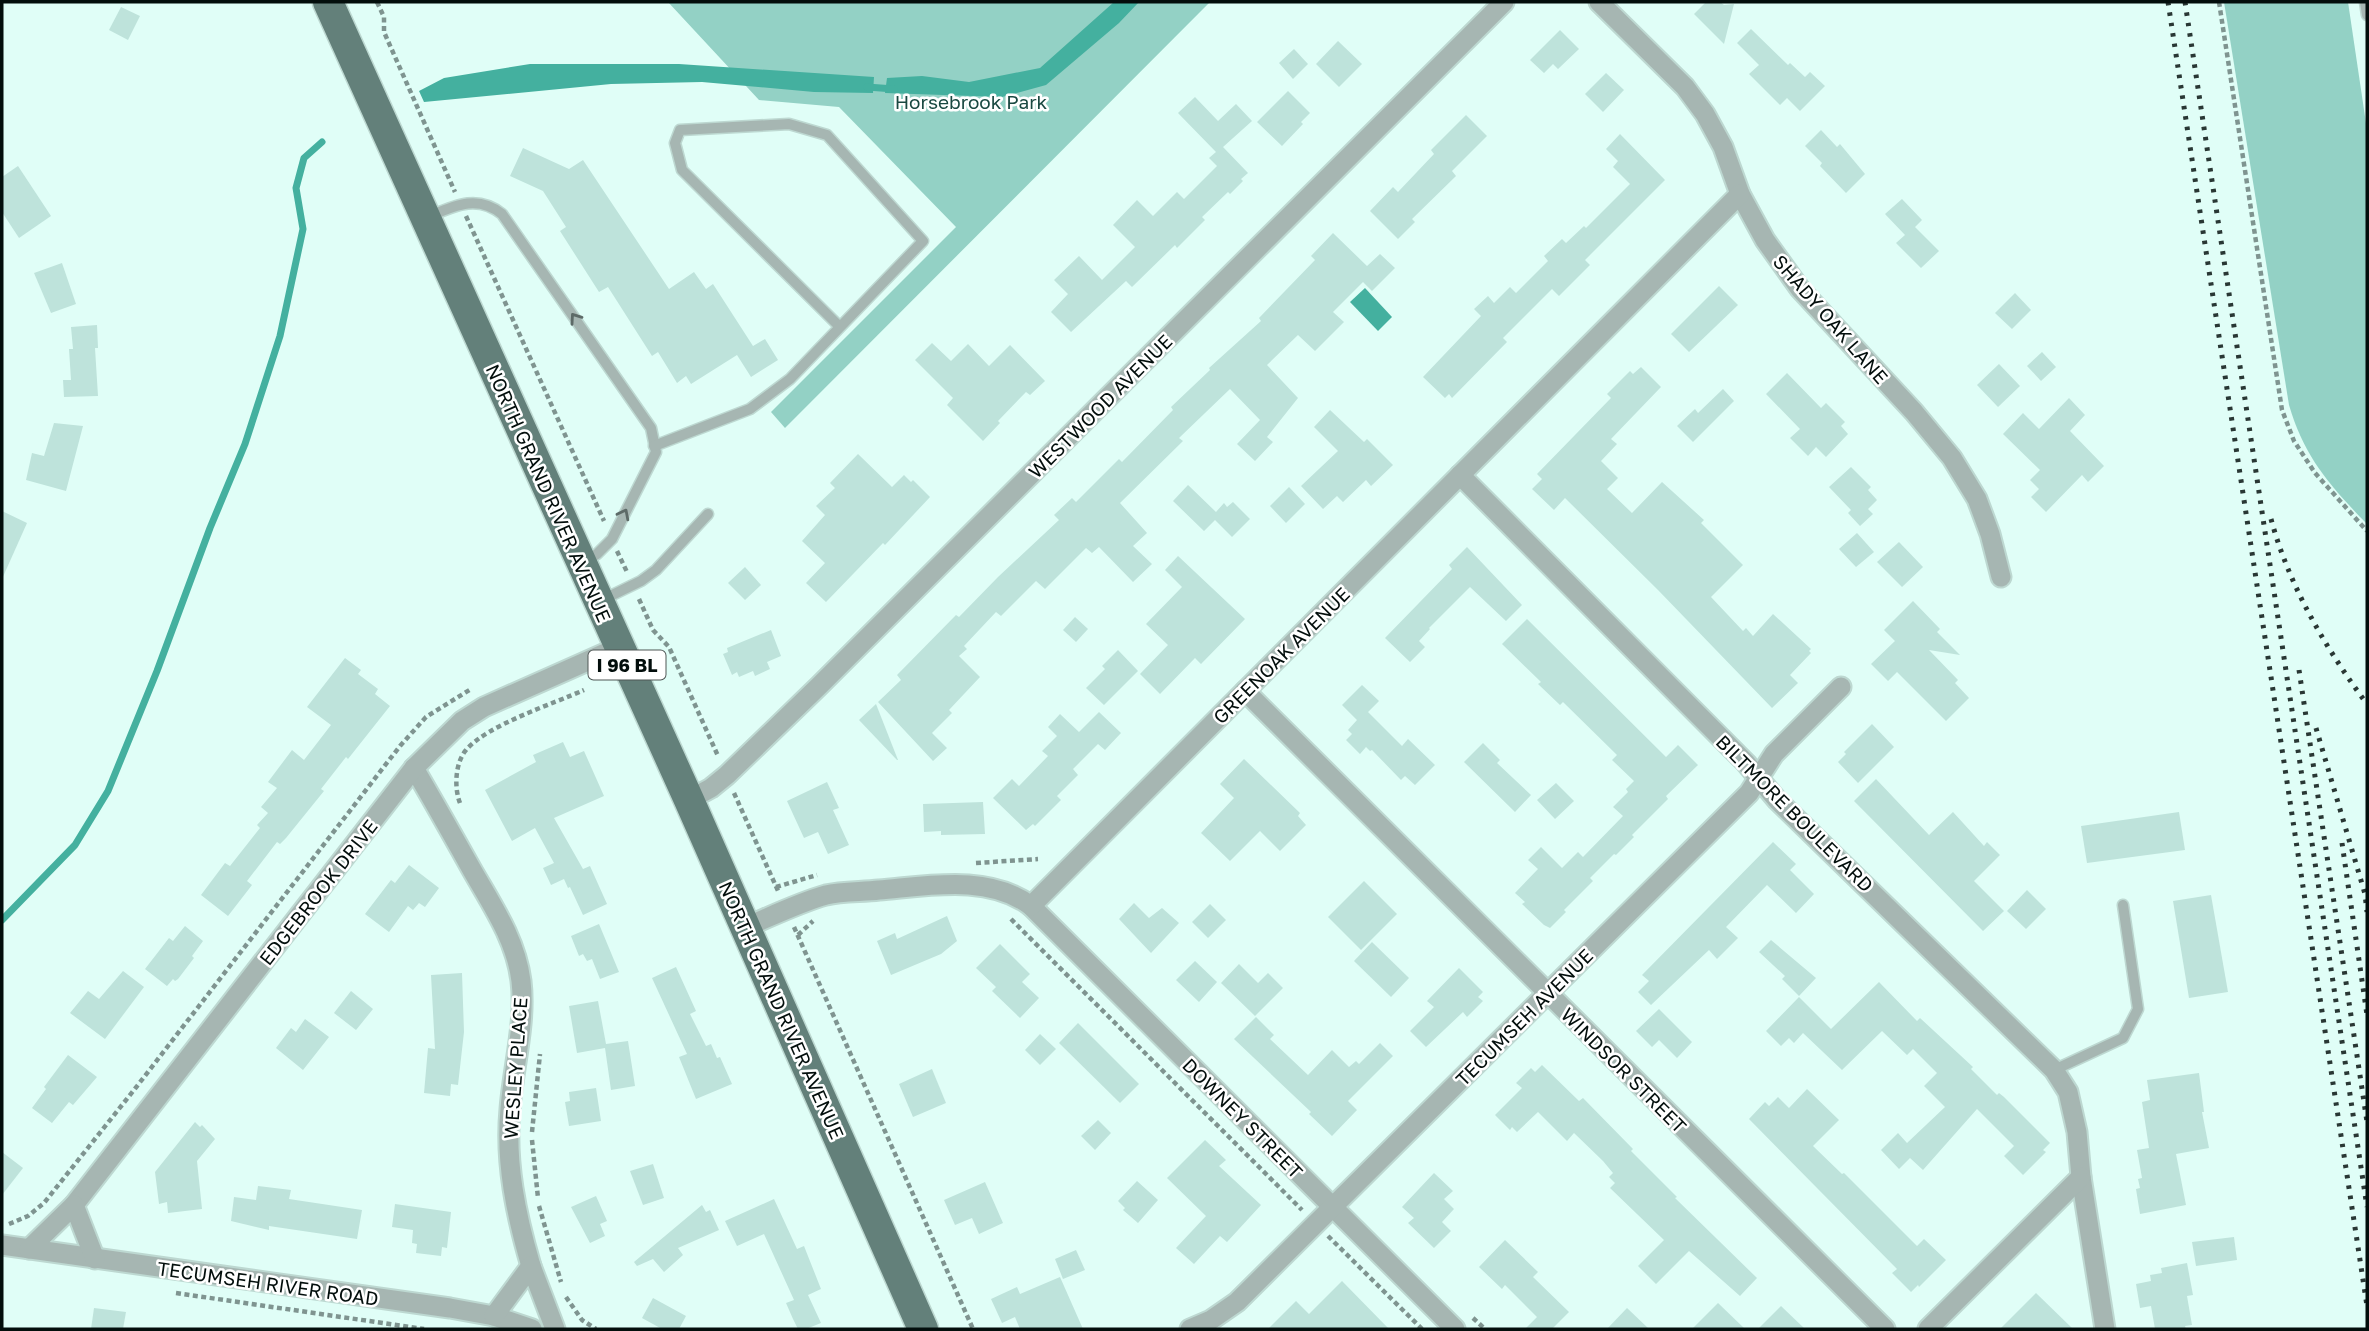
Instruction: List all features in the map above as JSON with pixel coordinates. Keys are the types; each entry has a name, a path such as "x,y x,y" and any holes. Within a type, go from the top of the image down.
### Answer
{"main road":[{"name":"NORTH GRAND RIVER AVENUE","path":"328,2 746,927 923,1329"}],"street":[{"name":"WESTWOOD AVENUE","path":"688,800 711,788 727,775 997,510 1504,2"},
{"name":"SHADY OAK LANE","path":"1599,2 1685,87 1705,114 1723,147 1740,194 1765,240 1800,289 1914,412 1952,458 1977,499 1990,534 2001,577"},
{"name":"GREENOAK AVENUE","path":"1031,906 1740,194"},
{"name":"BILTMORE BOULEVARD","path":"1460,475 1759,777 1777,800 2054,1070 2068,1092 2077,1132 2081,1177 2105,1329"},
{"name":"EDGEBROOK DRIVE","path":"29,1249 74,1205 414,768 462,721 484,707 619,648"},
{"name":"TECUMSEH AVENUE","path":"1191,1329 1211,1320 1237,1302 1749,793 1774,754 1841,687"},
{"name":"WINDSOR STREET","path":"1245,691 1885,1329"},
{"name":"WESLEY PLACE","path":"414,768 503,924 515,953 521,983 509,1112 510,1166 517,1216 531,1266 555,1329"},
{"path":"746,927 827,895 950,884 989,888 1017,895 1031,906"},
{"name":"DOWNEY STREET","path":"1031,906 1455,1329"},
{"path":"1928,1329 2081,1177"},
{"path":"74,1205 94,1259"},
{"name":"TECUMSEH RIVER ROAD","path":"2,1245 494,1316 532,1329"},
{"path":"494,1316 531,1266"}],"lane":[{"path":"2365,2 2367,15"},
{"path":"654,446 750,409 790,379 923,241 827,135 789,124 680,130 675,142 682,170 840,327"},
{"path":"425,219 460,204 480,202 492,206 502,214 651,428 656,452 612,539 597,554 581,564"},
{"path":"598,602 656,570 708,514"},
{"path":"2054,1070 2123,1038 2138,1009 2123,905"}],"path":[{"path":"377,2 384,17 384,33 460,204 653,631 669,646 972,1329"},
{"path":"2219,2 2282,410 2294,441 2315,473 2367,530"},
{"path":"1008,916 1422,1329"},
{"path":"798,935 814,920"},
{"path":"165,1291 424,1329"}],"green space":[{"name":"Horsebrook Park","path":"668,2 1210,2 785,428 771,412 956,227 839,107 759,100"},
{"path":"2224,2 2348,2 2367,130 2367,524 2320,470 2302,440 2289,405"}],"shaded area":[{"path":"1114,2 1139,2 1119,23 1046,85 1002,97 885,93 887,78 922,76 969,82 1040,68"},
{"path":"530,64 679,64 874,77 873,93 814,92 702,82 611,84 424,102 419,91 444,78"},
{"path":"1365,288 1392,317 1378,331 1350,302"}],"building":[{"path":"1706,2 1734,4 1724,44 1694,14"},
{"path":"121,7 140,16 128,40 109,30"},
{"path":"1751,29 1788,65 1790,63 1805,77 1810,72 1825,86 1800,111 1787,98 1780,105 1749,74 1759,65 1737,43"},
{"path":"1560,30 1579,49 1558,69 1553,64 1544,73 1530,60"},
{"path":"1338,41 1362,64 1339,87 1316,64"},
{"path":"1294,49 1308,64 1293,79 1279,63"},
{"path":"1606,73 1624,90 1603,112 1585,94"},
{"path":"1288,91 1310,113 1282,146 1257,122"},
{"path":"1195,97 1218,121 1236,104 1252,121 1223,147 1248,173 1230,194 1228,192 1202,217 1205,220 1177,248 1175,245 1132,287 1126,281 1071,332 1051,312 1068,294 1054,280 1079,256 1102,280 1135,247 1113,225 1137,200 1153,216 1177,192 1184,199 1217,166 1209,158 1216,152 1178,113"},
{"path":"1466,115 1487,136 1452,171 1456,176 1412,219 1415,222 1398,239 1370,211 1393,187 1398,192 1434,154 1431,150"},
{"path":"1821,130 1837,147 1840,144 1865,174 1846,193 1805,146"},
{"path":"1620,134 1665,180 1585,260 1590,265 1559,296 1552,289 1503,338 1507,342 1452,398 1449,394 1445,398 1423,377 1481,316 1474,309 1488,296 1494,303 1510,287 1516,293 1548,261 1544,256 1562,239 1566,243 1584,226 1586,228 1630,184 1613,167 1618,161 1606,149"},
{"path":"523,148 569,169 583,160 669,289 694,272 706,289 713,284 753,346 765,339 778,360 751,377 737,355 691,384 686,376 677,383 658,352 652,356 608,287 599,292 560,231 566,227 543,191 510,176"},
{"path":"18,166 51,216 19,238 2,212 2,177"},
{"path":"1902,199 1922,220 1915,227 1939,251 1921,268 1896,243 1905,235 1885,214"},
{"path":"1333,233 1367,266 1380,254 1395,268 1372,291 1363,282 1333,312 1344,322 1315,351 1298,335 1267,365 1298,398 1267,437 1273,442 1255,461 1237,444 1260,420 1230,389 1179,438 1183,441 1120,503 1147,533 1133,546 1152,564 1133,582 1099,547 1092,553 1086,548 1045,589 1036,581 1001,616 996,612 964,646 967,649 959,656 980,677 949,710 952,713 932,733 947,748 933,761 878,702 901,680 897,675 956,615 959,617 1059,520 1054,515 1072,498 1076,502 1119,459 1122,462 1173,410 1171,407 1210,370 1209,368 1261,321 1259,318 1315,260 1311,256"},
{"path":"62,263 76,304 51,313 34,273"},
{"path":"1719,286 1738,305 1689,352 1671,334"},
{"path":"2015,293 2031,310 2012,329 1995,313"},
{"path":"97,325 98,348 95,348 98,396 64,397 63,380 71,380 71,327"},
{"path":"932,343 951,361 968,344 989,366 1010,345 1045,381 1030,395 1026,392 983,441 947,405 953,398 915,360"},
{"path":"2042,352 2056,367 2041,381 2027,366"},
{"path":"1999,364 2020,386 1998,407 1977,385"},
{"path":"1641,367 1661,387 1611,439 1617,444 1601,461 1618,478 1607,489 1632,513 1662,482 1704,520 1701,523 1743,565 1711,597 1743,631 1746,628 1753,636 1773,614 1811,649 1811,653 1790,675 1798,683 1772,708 1565,498 1554,510 1532,489 1542,479 1537,474 1611,398 1607,394 1630,371 1633,374"},
{"path":"1787,373 1821,408 1826,403 1845,422 1841,426 1848,434 1826,457 1816,447 1808,456 1790,438 1800,429 1766,394"},
{"path":"1723,389 1734,401 1693,442 1677,426 1695,409 1698,413"},
{"path":"2069,398 2085,415 2070,431 2104,466 2088,482 2082,475 2046,512 2031,497 2039,489 2030,480 2040,470 2003,434 2023,413 2039,429"},
{"path":"1330,410 1364,442 1367,439 1393,465 1371,486 1366,480 1343,502 1337,496 1323,509 1301,486 1338,451 1314,427"},
{"path":"54,423 83,426 66,491 26,480 32,453 44,456"},
{"path":"858,454 892,487 904,475 930,497 826,602 806,583 825,563 802,541 825,515 816,506 835,488 830,483"},
{"path":"1851,467 1871,487 1868,490 1877,500 1868,509 1873,514 1860,526 1848,513 1851,510 1829,487"},
{"path":"1188,485 1216,512 1224,503 1227,507 1233,502 1250,519 1232,537 1215,520 1204,531 1173,501"},
{"path":"1289,487 1305,504 1286,523 1270,506"},
{"path":"2,511 27,523 2,579"},
{"path":"1857,533 1874,552 1856,567 1839,549"},
{"path":"1899,542 1923,567 1902,587 1877,562"},
{"path":"1467,547 1522,605 1506,621 1470,587 1429,628 1419,641 1425,647 1410,662 1385,638 1452,569 1449,565"},
{"path":"1178,556 1245,619 1201,664 1195,658 1160,694 1140,674 1168,645 1146,624 1182,587 1165,570"},
{"path":"745,567 761,585 745,600 728,583"},
{"path":"1913,601 1940,629 1937,632 1960,655 1929,650 1958,680 1955,683 1969,698 1946,721 1897,672 1888,681 1871,664 1895,641 1884,630"},
{"path":"1075,617 1088,629 1076,642 1063,630"},
{"path":"1527,619 1666,757 1678,745 1698,765 1666,796 1668,799 1632,835 1634,837 1590,878 1593,881 1550,928 1522,904 1525,902 1515,893 1538,869 1528,860 1541,847 1562,868 1578,852 1583,857 1623,816 1613,807 1628,792 1626,789 1634,781 1612,760 1617,755 1563,702 1560,705 1538,684 1541,682 1502,644"},
{"path":"771,630 781,656 767,662 770,669 755,676 753,671 739,677 737,672 732,675 723,654 728,652 727,648"},
{"path":"1118,650 1138,671 1104,705 1086,688 1105,669 1102,666"},
{"path":"345,658 361,670 358,674 378,689 375,694 390,706 348,759 346,757 321,789 324,791 286,838 280,844 277,842 247,881 252,885 228,916 201,895 225,863 230,866 260,828 257,825 268,813 261,807 277,788 268,782 292,750 304,760 331,725 307,707"},
{"path":"1362,685 1379,701 1368,712 1402,746 1408,739 1435,765 1415,785 1405,776 1401,780 1372,750 1366,747 1360,754 1346,740 1352,734 1348,730 1357,720 1342,705"},
{"path":"876,704 898,760 859,720"},
{"path":"1099,712 1121,733 1105,750 1098,744 1073,769 1078,775 1057,796 1061,800 1035,826 1033,824 1026,830 993,798 1012,779 1019,786 1048,756 1042,751 1057,736 1048,727 1060,714 1079,732"},
{"path":"1872,724 1894,747 1858,783 1838,762 1846,754 1844,752"},
{"path":"563,742 570,757 584,751 604,796 554,818 583,869 590,866 607,904 583,915 564,879 551,885 543,868 554,863 535,828 512,841 485,790 536,762 533,755"},
{"path":"1483,743 1500,760 1497,763 1531,795 1515,812 1464,762"},
{"path":"1244,759 1300,813 1298,816 1306,825 1280,851 1260,831 1230,861 1201,833 1234,798 1220,784"},
{"path":"1876,779 1929,835 1953,812 1984,846 1987,842 2000,855 1974,881 2004,911 1983,931 1854,801"},
{"path":"827,782 839,808 833,810 849,845 828,854 818,832 804,838 787,801"},
{"path":"1556,783 1574,801 1555,819 1537,800"},
{"path":"983,802 985,834 941,835 941,831 924,832 923,804"},
{"path":"2179,812 2185,850 2087,863 2081,826"},
{"path":"1773,842 1796,864 1790,870 1814,894 1796,913 1767,885 1726,927 1738,938 1717,959 1709,950 1651,1005 1638,992 1649,981 1642,975"},
{"path":"409,865 439,888 425,907 419,903 413,910 408,906 389,932 365,914 391,880 395,883"},
{"path":"1364,881 1397,914 1361,950 1328,917"},
{"path":"2027,890 2046,909 2026,929 2007,911"},
{"path":"2211,895 2228,992 2189,998 2173,901"},
{"path":"1134,903 1149,918 1162,908 1179,923 1151,953 1119,919"},
{"path":"1210,904 1226,920 1208,938 1192,922"},
{"path":"947,916 957,941 941,954 891,975 877,941 895,933 897,939"},
{"path":"599,924 619,972 600,979 592,959 587,961 583,954 579,956 571,936"},
{"path":"185,926 203,941 178,979 173,979 167,986 145,969 169,938 173,941"},
{"path":"1771,940 1816,978 1799,996 1782,979 1785,976 1759,952"},
{"path":"1372,942 1409,978 1391,997 1354,961"},
{"path":"1000,944 1030,974 1022,982 1039,998 1020,1018 992,991 996,987 976,968"},
{"path":"1195,961 1217,982 1199,1002 1176,980"},
{"path":"1239,964 1258,983 1268,973 1283,988 1255,1016 1221,983"},
{"path":"676,967 696,1011 690,1014 706,1046 711,1044 717,1058 720,1057 732,1084 696,1099 679,1057 687,1054 652,978"},
{"path":"1459,968 1483,992 1478,997 1483,1001 1467,1017 1463,1012 1426,1047 1410,1031 1434,1007 1427,1001"},
{"path":"123,971 144,987 105,1039 70,1013 88,991 99,999"},
{"path":"462,973 464,1032 458,1085 451,1084 450,1096 424,1093 428,1048 435,1049 431,975"},
{"path":"1879,982 1917,1021 1920,1018 1973,1067 1971,1069 1997,1095 1999,1093 2004,1097 2050,1143 2043,1150 2046,1152 2023,1175 2004,1156 2014,1146 1977,1109 1923,1170 1910,1158 1899,1169 1881,1150 1898,1133 1907,1143 1945,1107 1924,1086 1937,1073 1913,1049 1907,1055 1882,1031 1842,1070 1803,1033 1794,1043 1789,1038 1781,1046 1766,1031 1799,997 1831,1029"},
{"path":"351,991 373,1009 356,1030 334,1013"},
{"path":"598,1001 606,1044 628,1041 635,1086 611,1090 605,1048 577,1053 569,1006"},
{"path":"1659,1009 1692,1042 1677,1058 1659,1040 1652,1047 1636,1031"},
{"path":"1256,1017 1274,1035 1270,1039 1308,1075 1332,1050 1349,1067 1356,1061 1359,1064 1380,1043 1393,1056 1348,1101 1357,1110 1332,1136 1309,1114 1311,1112 1234,1039"},
{"path":"305,1019 329,1037 303,1070 276,1048 291,1028 296,1032"},
{"path":"1078,1023 1139,1084 1120,1103 1059,1043"},
{"path":"1040,1034 1056,1049 1040,1065 1025,1050"},
{"path":"68,1055 97,1077 73,1105 69,1102 52,1123 32,1108"},
{"path":"1542,1065 1579,1101 1583,1098 1633,1149 1631,1151 1677,1197 1675,1198 1757,1278 1740,1296 1689,1251 1656,1284 1638,1266 1664,1240 1610,1188 1615,1183 1609,1177 1613,1173 1603,1161 1574,1133 1567,1141 1538,1112 1517,1132 1512,1127 1510,1130 1495,1115 1522,1088 1516,1083 1531,1068 1535,1072"},
{"path":"932,1069 946,1103 913,1117 899,1084"},
{"path":"2199,1073 2202,1112 2209,1148 2176,1154 2186,1205 2140,1214 2136,1189 2140,1188 2138,1179 2142,1178 2137,1150 2149,1148 2142,1102 2150,1100 2147,1080"},
{"path":"596,1088 601,1121 569,1126 565,1102 570,1101 569,1092"},
{"path":"1807,1089 1839,1120 1813,1146 1917,1246 1924,1239 1946,1260 1911,1292 1892,1273 1897,1269 1749,1119 1765,1102 1769,1106 1778,1097 1789,1108"},
{"path":"1098,1120 1111,1133 1095,1150 1081,1136"},
{"path":"195,1122 200,1127 202,1125 215,1139 197,1161 202,1209 168,1213 167,1202 159,1204 155,1172"},
{"path":"1205,1140 1226,1160 1219,1166 1261,1205 1227,1242 1220,1236 1194,1264 1176,1248 1206,1216 1167,1178"},
{"path":"2,1152 23,1168 2,1195"},
{"path":"653,1164 664,1198 643,1205 630,1171"},
{"path":"1434,1173 1453,1191 1444,1199 1454,1209 1442,1222 1451,1231 1434,1248 1408,1223 1414,1218 1402,1207"},
{"path":"1137,1181 1158,1200 1138,1223 1123,1210 1125,1208 1118,1201"},
{"path":"985,1182 1003,1223 979,1234 972,1218 955,1225 944,1200"},
{"path":"258,1186 291,1190 289,1199 362,1210 357,1239 269,1226 269,1230 231,1221 234,1197 256,1200"},
{"path":"596,1196 607,1221 600,1224 605,1236 590,1243 571,1207"},
{"path":"774,1199 797,1249 804,1246 821,1289 808,1295 821,1323 806,1329 798,1329 793,1319 786,1303 794,1300 764,1234 737,1246 725,1221"},
{"path":"395,1204 451,1212 447,1248 442,1247 441,1256 416,1253 417,1244 412,1243 413,1230 392,1227"},
{"path":"702,1205 706,1212 710,1210 719,1230 678,1248 683,1255 664,1272 653,1259 637,1266 634,1262"},
{"path":"2234,1237 2237,1260 2196,1266 2192,1242"},
{"path":"1505,1240 1538,1272 1533,1277 1569,1312 1552,1329 1525,1329 1537,1317 1505,1285 1502,1289 1479,1267"},
{"path":"1076,1250 1085,1270 1063,1279 1055,1259"},
{"path":"2187,1263 2193,1295 2187,1296 2192,1325 2185,1326 2186,1329 2155,1329 2151,1306 2140,1308 2136,1284 2151,1281 2150,1275 2162,1273 2161,1268"},
{"path":"1060,1277 1083,1329 1020,1329 1015,1317 1002,1323 991,1299 1017,1287 1020,1294"},
{"path":"1342,1281 1389,1329 1268,1329 1296,1301 1309,1314"},
{"path":"2036,1293 2073,1329 2000,1329"},
{"path":"653,1298 686,1316 679,1329 662,1329 642,1318"},
{"path":"1718,1303 1745,1329 1692,1329"},
{"path":"1781,1306 1805,1329 1758,1329"},
{"path":"94,1308 126,1312 123,1329 91,1329"},
{"path":"1627,1308 1649,1329 1607,1329"}],"waterway":[{"path":"867,87 894,89"},
{"path":"2,920 75,845 108,791 245,444 280,336 303,229 296,188 304,158 322,142"}],"railway":[{"path":"2168,2 2367,1306"},
{"path":"2185,2 2367,1207"},
{"path":"2271,519 2288,568 2310,616 2367,704"},
{"path":"2299,670 2367,1122"},
{"path":"2316,728 2365,894 2367,912"},
{"path":"2342,843 2367,1015"}]}
